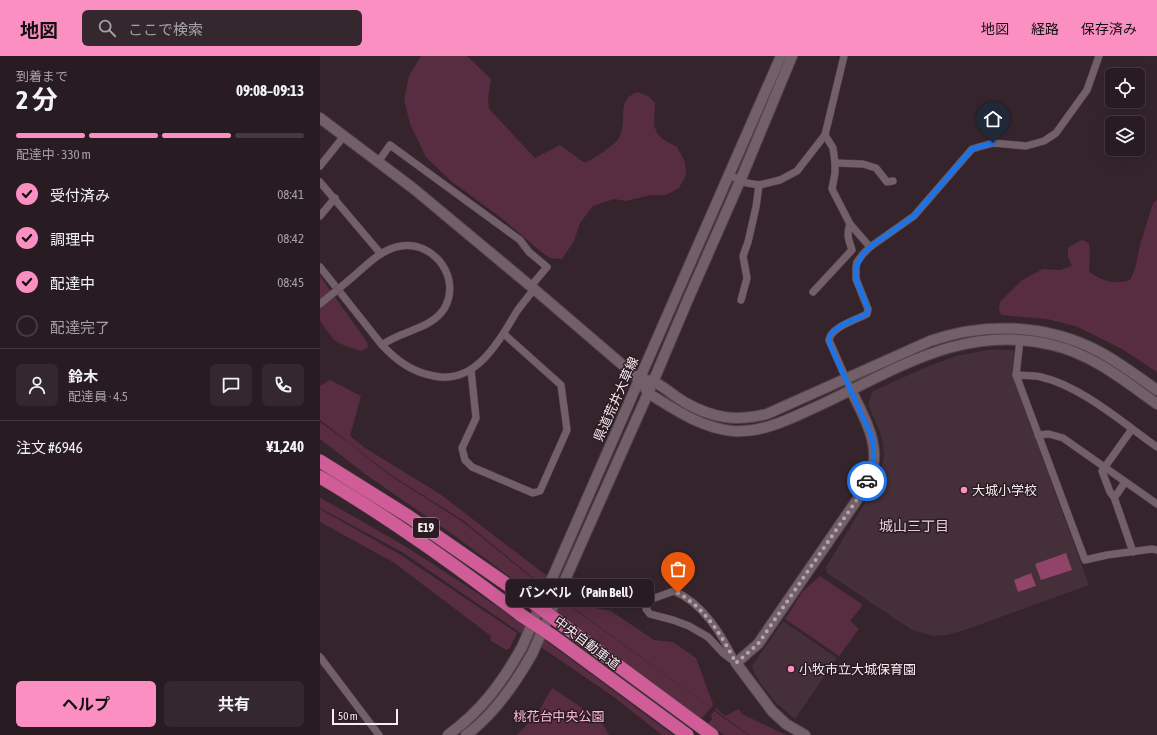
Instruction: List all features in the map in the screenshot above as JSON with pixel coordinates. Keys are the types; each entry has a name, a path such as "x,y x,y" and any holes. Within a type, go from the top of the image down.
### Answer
{"highway":[{"name":"中央自動車道","path":"320,461 408,516 528,599 712,735"},
{"name":"中央自動車道","path":"320,477 431,549 687,735"}],"street":[{"name":"県道荒井大草線","path":"448,735 467,721 483,705 511,667 522,647 781,56"},
{"name":"県道荒井大草線","path":"466,735 506,696 532,654 653,382 792,56"},
{"path":"729,175 740,180 759,185 780,180 797,171 825,135 844,56"},
{"path":"736,663 758,644 858,498 870,476 875,451 872,437 830,345 829,337 834,331 847,323 867,314 868,309 856,279 856,267 858,262 870,247 914,216 972,149 993,143 1026,146 1044,141 1056,133 1087,90 1099,56"},
{"path":"320,118 414,189 639,379 648,393 700,423 733,431 759,429 771,426 785,421 904,364 946,348 988,340 1020,340 1053,345 1092,361 1108,370 1157,404"},
{"path":"825,135 833,148 836,163 836,173 832,189 850,224 870,247"},
{"path":"320,166 344,136"},
{"path":"320,267 382,345 403,365 426,375 450,377 471,370 493,349 547,267 529,252 520,240 390,145 378,162"},
{"path":"836,163 863,164 870,166 876,168 888,182 893,181"},
{"path":"320,182 381,254"},
{"path":"741,300 747,278 743,256 748,242 756,207 759,185"},
{"path":"320,216 335,198"},
{"path":"813,292 852,250 848,237 850,224"},
{"path":"320,304 381,254 401,246 422,248 432,254 441,262 447,272 450,286 448,299 444,308 431,322 422,327 399,335 382,345"},
{"path":"639,379 653,382 685,402 705,412 732,418 744,418 767,414 780,409 899,354 942,337 984,329 1017,328 1053,334 1082,343 1114,360 1157,390"},
{"path":"471,370 476,418 462,448 465,460 472,467 533,493 540,491 566,430 561,385 504,334"},
{"path":"1020,340 1016,375 1085,560 1108,555 1157,550"},
{"path":"1016,375 1041,377 1060,383 1088,397 1157,446"},
{"path":"1132,429 1102,471 1110,492 1114,497 1133,552"},
{"path":"1038,435 1049,434 1063,438 1157,504"},
{"path":"1114,497 1118,494 1125,482"},
{"path":"736,663 708,638 689,626 650,614 646,609 648,603 652,599 674,591 688,598 702,610 728,648 736,663 772,711 786,724 804,735"},
{"path":"320,657 379,735"}],"shaded area":[{"name":"大城小学校","path":"988,350 1014,350 1012,375 1089,585 962,631 947,635 934,636 912,630 827,573 826,567 878,481 881,471 884,456 883,445 881,435 868,404 873,391 929,366 956,356"},
{"path":"1066,553 1072,570 1041,580 1035,564"},
{"path":"1031,573 1036,586 1018,592 1014,580"},
{"name":"小牧市立大城保育園","path":"783,621 837,658 795,719 777,704 763,687 752,666"}],"green space":[{"path":"421,56 467,56 491,79 488,98 489,109 535,158 560,145 585,163 618,140 622,129 623,111 626,100 637,92 648,96 655,103 654,125 657,133 662,139 677,147 685,162 686,175 679,188 666,195 650,195 626,201 614,199 593,206 580,223 574,241 562,259 550,258 504,220 451,181 426,157 410,124 404,99 409,76"},
{"path":"1157,200 1157,372 1122,349 1078,327 1047,319 1001,315 999,309 1000,302 1022,280 1043,269 1060,270 1072,266 1068,257 1068,247 1082,240 1089,243 1089,272 1099,278 1114,282 1130,280 1135,269 1140,245 1153,203"},
{"path":"320,276 367,342 368,348 360,351 341,344 334,340 320,321"},
{"path":"330,380 361,396 350,436 365,448 440,494 590,607 611,611 654,640 673,642 696,658 713,704 711,708 538,582 464,521 388,473 320,420 320,386"},
{"path":"320,422 388,474 463,522 538,583 711,708 701,719 455,536 365,474 320,439"},
{"path":"320,498 401,544 477,593 562,653 673,735 662,735 614,697 402,552 320,508"},
{"path":"320,509 401,555 517,633 510,648 506,650 490,640 491,636 393,562 320,522"},
{"path":"820,576 863,605 850,621 859,629 839,656 785,619 803,591"},
{"name":"桃花台中央公園","path":"552,688 602,722 609,735 517,735 537,714"},
{"path":"716,708 725,716 739,709 742,714 786,735 749,735 715,710"},
{"path":"714,711 748,735 724,735 708,724 712,719 711,715"}],"way so far":[{"path":"678,593 688,598 702,610 728,648 736,663 758,644 858,498 867,481"}],"place":[{"name":"大城小学校","path":"964,490"},
{"name":"パンベル （Pain Bell）","path":"678,593"},
{"name":"小牧市立大城保育園","path":"791,669"}],"district":[{"name":"城山三丁目","path":"914,526"}],"route":[{"path":"867,481 873,465 875,451 872,437 830,345 829,337 834,331 847,323 867,314 868,309 856,279 856,267 863,254 870,247 914,216 972,149 993,143"}]}
